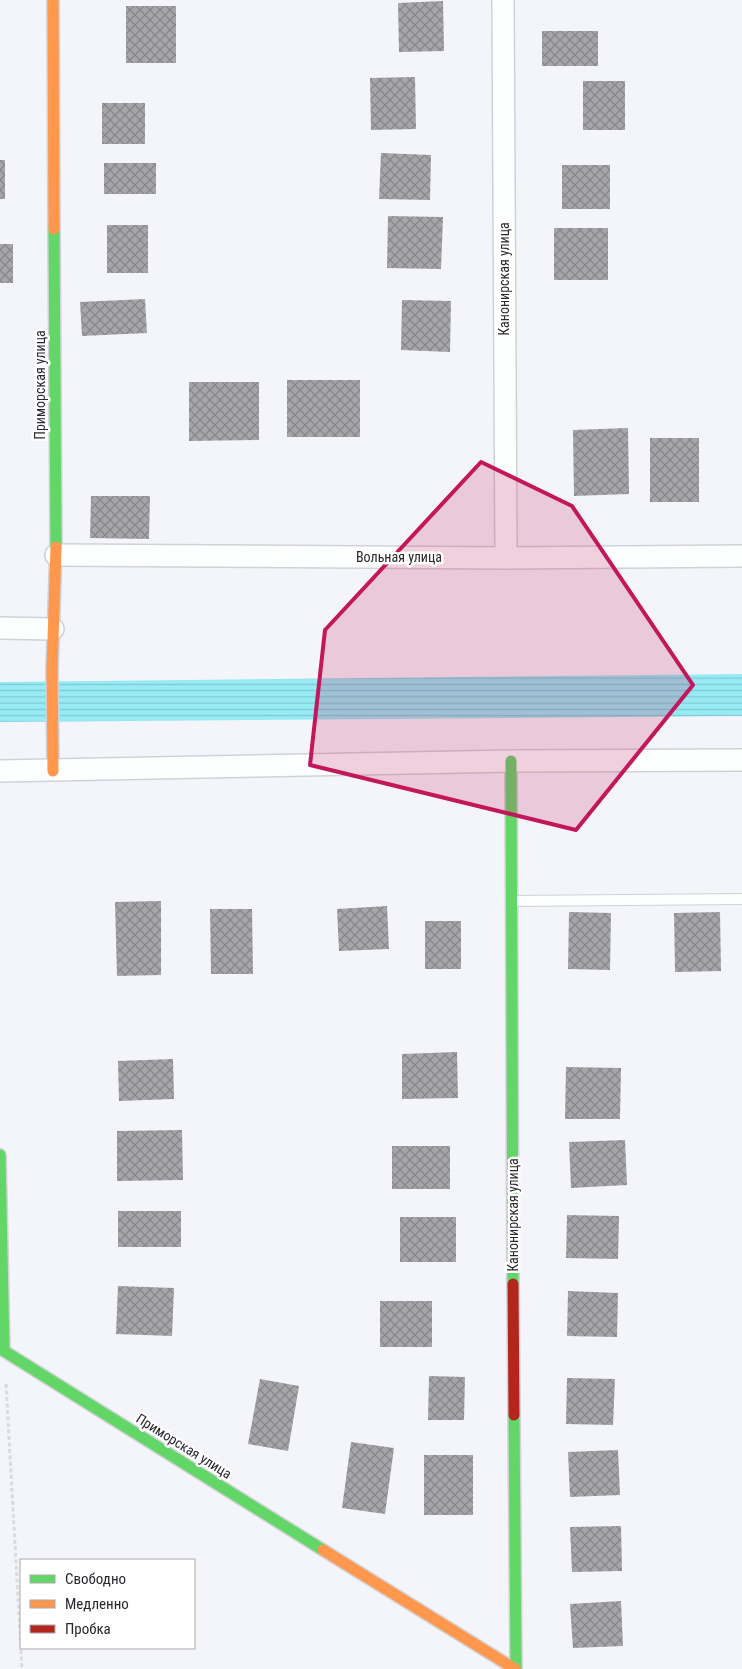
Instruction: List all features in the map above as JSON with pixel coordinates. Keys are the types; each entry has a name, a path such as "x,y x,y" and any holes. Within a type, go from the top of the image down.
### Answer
{"street":[{"name":"Приморская улица","path":"53,0 56,555 52,670 53,771"},
{"name":"Канонирская улица","path":"503,0 506,558"},
{"name":"Вольная улица","path":"56,555 506,558 742,556"},
{"path":"0,628 53,629"},
{"path":"0,771 511,761 742,760"},
{"name":"Канонирская улица","path":"511,761 510,901 516,1669"},
{"path":"0,1155 4,1351"},
{"name":"Приморская улица","path":"4,1351 516,1669"}],"lane":[{"path":"510,901 742,898"}],"path":[{"path":"4,1351 20,1634"},
{"path":"21,1649 22,1669"}],"highlighted area":[{"path":"481,462 572,506 693,685 576,830 310,765 325,630"}],"water":[{"path":"742,674 742,716 0,722 0,682"}],"building":[{"path":"443,1 444,51 399,52 398,3"},
{"path":"126,6 176,6 176,63 126,63"},
{"path":"542,31 598,31 598,66 542,66"},
{"path":"415,77 416,129 371,130 370,78"},
{"path":"583,81 625,81 625,130 583,130"},
{"path":"102,103 145,103 145,144 102,144"},
{"path":"381,153 431,155 430,200 379,199"},
{"path":"0,160 5,160 5,199 0,199"},
{"path":"104,163 156,163 156,194 104,194"},
{"path":"562,165 610,165 610,209 562,209"},
{"path":"388,216 443,217 441,269 387,268"},
{"path":"107,225 148,225 148,273 107,273"},
{"path":"554,228 608,228 608,280 554,280"},
{"path":"0,244 13,244 13,283 0,283"},
{"path":"145,299 147,333 82,336 80,302"},
{"path":"402,300 451,301 450,352 401,350"},
{"path":"287,380 360,380 360,437 287,437"},
{"path":"189,382 259,382 259,440 189,441"},
{"path":"628,428 629,494 574,496 573,430"},
{"path":"650,438 699,438 699,502 650,502"},
{"path":"91,496 150,496 149,539 90,538"},
{"path":"161,901 161,975 117,976 115,902"},
{"path":"387,906 389,949 339,951 337,909"},
{"path":"210,909 252,909 253,974 211,974"},
{"path":"569,912 611,913 610,970 568,969"},
{"path":"720,912 721,971 675,972 674,913"},
{"path":"425,921 461,921 461,969 425,969"},
{"path":"457,1052 458,1098 402,1099 402,1054"},
{"path":"173,1059 174,1099 119,1101 118,1061"},
{"path":"566,1067 621,1068 620,1119 565,1119"},
{"path":"182,1130 183,1180 117,1181 117,1131"},
{"path":"625,1140 627,1185 571,1188 569,1142"},
{"path":"392,1146 450,1146 450,1189 392,1189"},
{"path":"118,1211 181,1211 181,1247 118,1247"},
{"path":"567,1215 619,1216 618,1259 566,1258"},
{"path":"400,1217 456,1217 456,1262 400,1262"},
{"path":"118,1286 174,1288 172,1336 116,1334"},
{"path":"568,1291 618,1293 617,1337 567,1336"},
{"path":"380,1301 432,1301 432,1347 380,1347"},
{"path":"429,1376 465,1377 464,1420 428,1420"},
{"path":"567,1378 615,1379 613,1425 566,1424"},
{"path":"260,1379 299,1386 288,1451 248,1444"},
{"path":"351,1442 394,1448 385,1514 342,1508"},
{"path":"618,1450 620,1495 570,1497 568,1452"},
{"path":"424,1455 473,1455 473,1515 424,1515"},
{"path":"621,1526 622,1571 572,1572 570,1527"},
{"path":"621,1601 623,1646 573,1648 570,1604"}],"traffic: fast":[{"path":"54,229 56,547"},
{"path":"511,761 513,1284"},
{"path":"0,1155 4,1351 323,1550"},
{"path":"514,1415 516,1669"}],"traffic: slow":[{"path":"53,0 54,229"},
{"path":"53,771 52,670 56,547"},
{"path":"323,1550 515,1669"}],"traffic: jam":[{"path":"513,1284 514,1415"}]}
